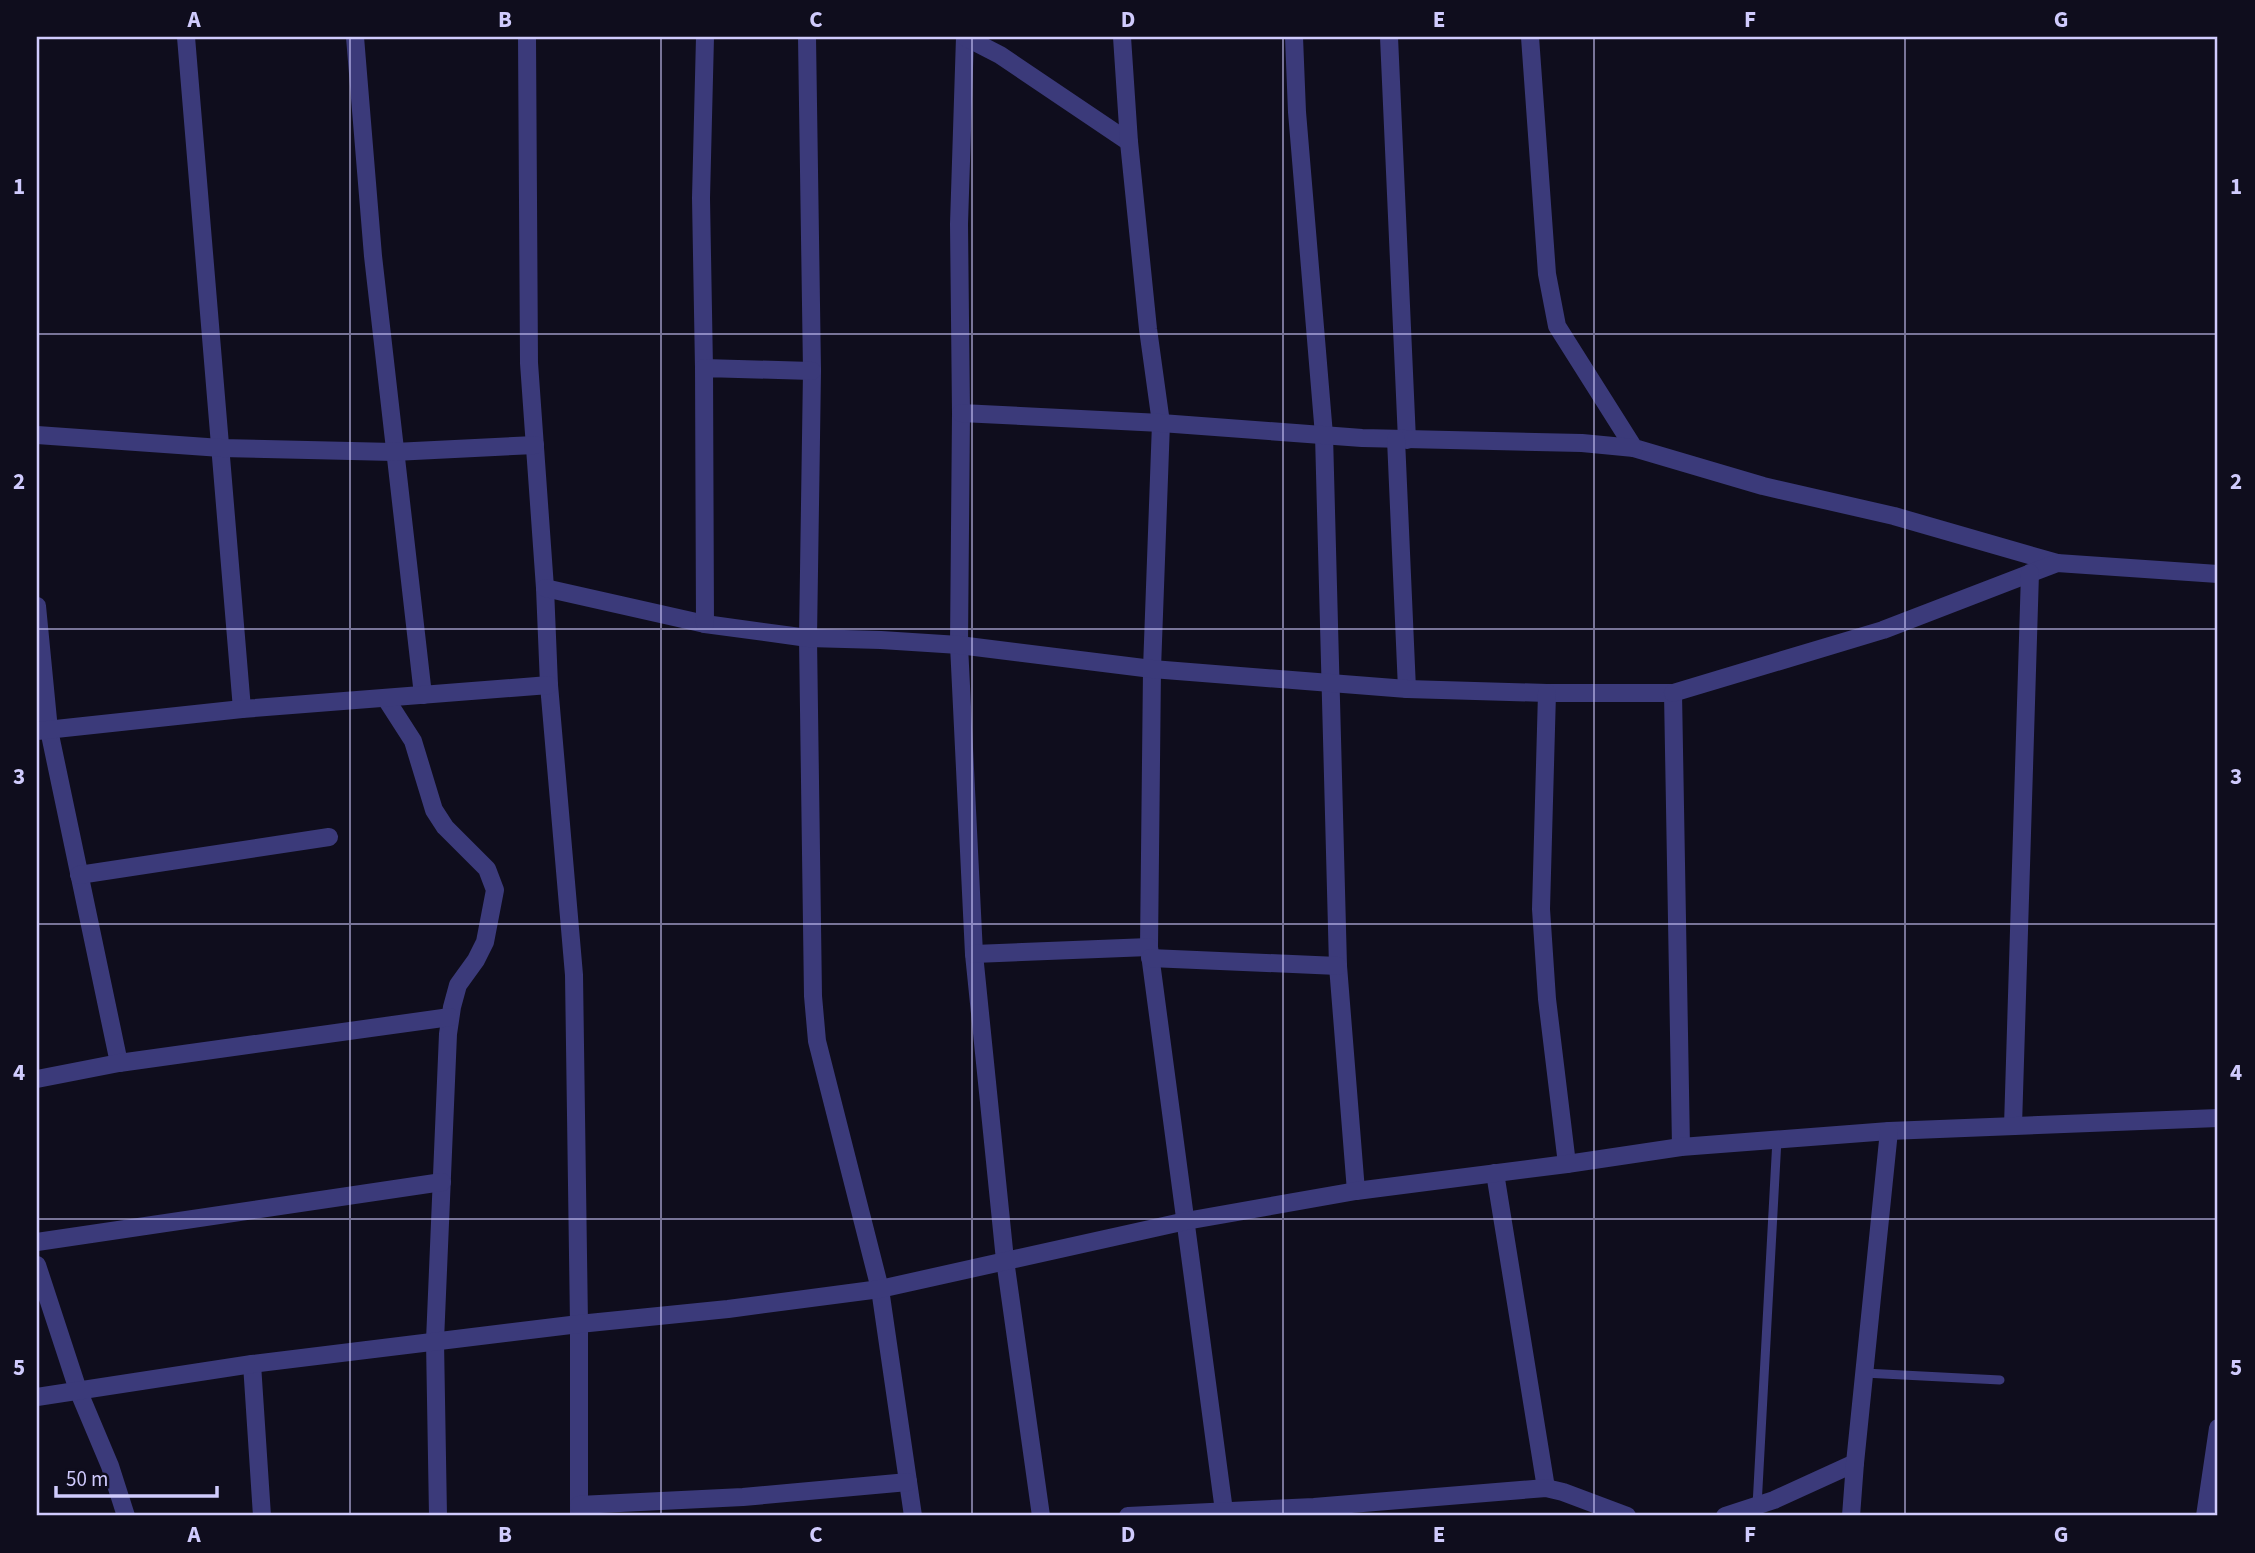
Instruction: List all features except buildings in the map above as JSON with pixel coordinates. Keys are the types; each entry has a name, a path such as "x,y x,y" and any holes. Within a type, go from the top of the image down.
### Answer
{"street":[{"path":"186,37 242,709"},
{"path":"355,37 373,256 422,695"},
{"path":"527,37 529,363 549,685 574,975 579,1511 908,1482"},
{"path":"705,37 701,198 705,624"},
{"path":"807,37 812,371 808,638 813,996 817,1041 880,1289 913,1516"},
{"path":"1041,1516 1005,1260 974,954 959,645 959,224 965,37 1000,55 1129,142"},
{"path":"1122,37 1129,142 1148,329 1161,423 1152,669 1149,952 1224,1511"},
{"path":"1294,37 1297,112 1324,435 1338,966 1356,1191"},
{"path":"1389,37 1407,689"},
{"path":"1530,37 1547,274 1557,326 1634,448"},
{"path":"704,368 812,371"},
{"path":"961,413 1161,423 1324,435 1582,443 1634,448 1763,486 1894,516 2057,563 2218,574"},
{"path":"37,435 221,448 394,452 535,445"},
{"path":"545,588 705,624 808,638 959,645 1152,669 1407,689 1673,693 1883,630 2057,563"},
{"path":"2013,1126 2030,573"},
{"path":"37,606 43,731 79,875 119,1063"},
{"path":"43,731 242,709 549,685"},
{"path":"1547,693 1541,909 1547,999 1567,1164"},
{"path":"1673,693 1681,1147"},
{"path":"386,699 413,741 434,810 445,827 487,869 495,890 485,942 458,985 450,1017 435,1341 438,1516"},
{"path":"79,875 329,836"},
{"path":"974,954 1149,952 1338,966"},
{"path":"37,1079 119,1063 450,1017"},
{"path":"37,1397 252,1364 880,1289 1186,1221 1356,1191 1681,1147 1889,1131 2218,1118"},
{"path":"1851,1516 1889,1131"},
{"path":"1495,1173 1545,1489"},
{"path":"37,1242 442,1182"},
{"path":"37,1265 78,1390 110,1466 126,1516"},
{"path":"252,1364 262,1516"},
{"path":"2205,1516 2218,1428"},
{"path":"1725,1516 1757,1506 1855,1463"},
{"path":"1128,1516 1314,1507 1545,1489 1563,1492 1627,1516"}],"lane":[{"path":"1757,1506 1777,1139"},
{"path":"1864,1373 2000,1380"}]}
